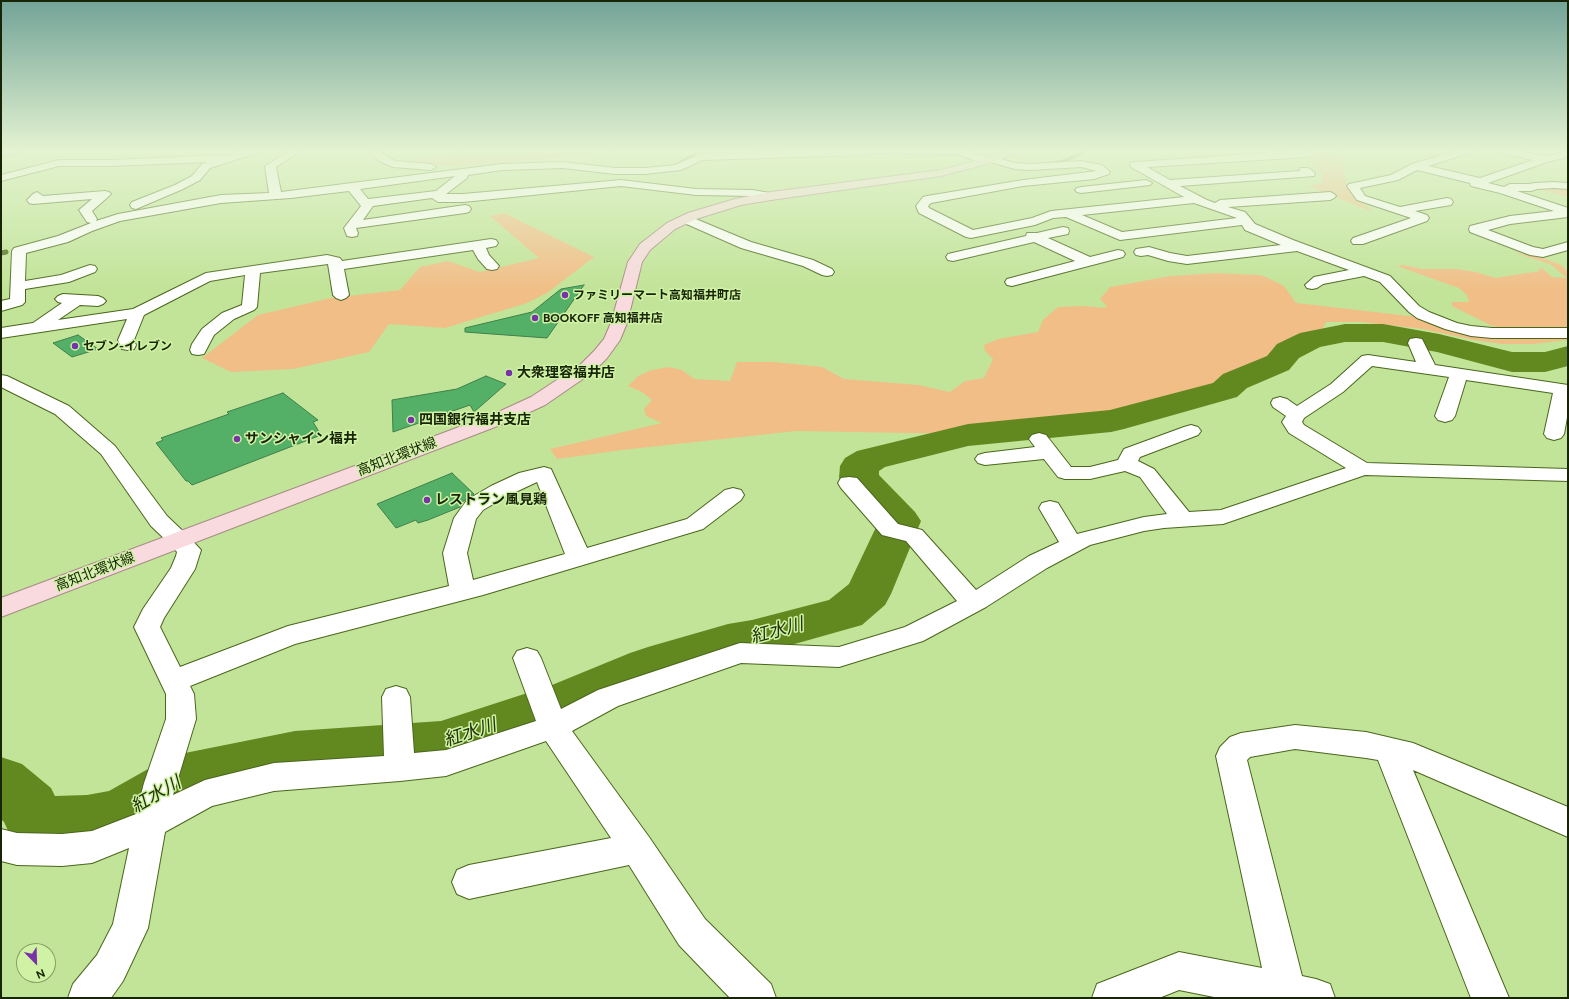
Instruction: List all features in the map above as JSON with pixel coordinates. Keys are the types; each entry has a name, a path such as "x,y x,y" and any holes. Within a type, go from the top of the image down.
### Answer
{"main road":[{"name":"高知北環状線","path":"1,608 501,418 544,397 587,368 612,340 619,323 635,262 645,247 672,226 686,219 715,208 768,197"}],"street":[{"path":"36,197 33,200 79,197"},
{"path":"91,219 85,210 102,197"},
{"path":"8,248 66,231 91,219 159,197"},
{"path":"1,306 17,302 19,251 63,239 104,222 221,199 306,197"},
{"path":"359,197 367,206 350,228 353,237 408,228"},
{"path":"365,204 420,197"},
{"path":"437,197 441,199 473,197"},
{"path":"352,225 473,208 480,206 481,197"},
{"path":"946,197 927,200 922,206 923,210 971,234 1010,226 1051,215 1203,202 1274,200 1320,197"},
{"path":"1194,197 1203,202 1241,215 1250,227 1384,279 1414,309 1423,315 1451,326 1492,334 1568,333"},
{"path":"1358,240 1423,218 1359,197"},
{"path":"1523,197 1568,212"},
{"path":"53,214 55,199"},
{"path":"1274,200 1298,211"},
{"path":"1400,211 1447,202"},
{"path":"931,214 954,210"},
{"path":"1568,212 1510,220 1475,229 1530,251 1544,253 1568,246"},
{"path":"1068,214 1120,236 1246,222"},
{"path":"686,219 746,245 808,263 827,272"},
{"path":"1010,226 1089,262"},
{"path":"953,257 1063,231"},
{"path":"336,266 485,244 483,256 492,266"},
{"path":"1141,252 1149,251 1168,257 1187,260 1296,246"},
{"path":"1012,282 1118,254"},
{"path":"1,333 137,313 204,271 252,270 289,259 327,259 335,261 341,295"},
{"path":"18,286 64,279 90,269"},
{"path":"198,350 208,332 228,316 249,306 252,270"},
{"path":"1312,285 1319,280 1364,272"},
{"path":"54,299 98,301"},
{"path":"35,328 77,300"},
{"path":"128,345 126,340 133,326 137,313"},
{"path":"1416,343 1428,369"},
{"path":"1363,469 1296,429 1292,422 1297,414 1337,388 1368,360 1566,390 1554,434"},
{"path":"1446,416 1459,373"},
{"path":"1,380 62,410 108,450 159,521 189,550 183,568 152,616 147,627 180,694 181,719 154,804 130,928 110,968 87,998"},
{"path":"1280,403 1297,414"},
{"path":"1127,464 1132,453 1191,431"},
{"path":"985,460 1044,446 1065,473 1090,473 1127,464 1147,473 1183,520"},
{"path":"1,845 17,849 62,850 92,847 154,804 205,794 274,777 400,768 446,763 553,727 608,698 740,653 839,657 914,634 973,603 1038,562 1072,544 1126,528 1164,521 1223,517 1363,469 1557,474 1568,482"},
{"path":"463,591 455,553 465,518 475,505 499,491 527,478 544,473 579,558"},
{"path":"849,483 890,530 914,535 973,603"},
{"path":"173,681 288,636 463,591 695,524 733,496"},
{"path":"1050,508 1072,544"},
{"path":"527,658 553,727 637,848 692,932 757,998"},
{"path":"396,697 400,768"},
{"path":"1111,998 1179,971 1297,996 1232,756 1241,746 1295,737 1366,744 1413,756 1568,822"},
{"path":"1389,750 1490,998"},
{"path":"469,882 637,848"}],"shaded area":[{"path":"1334,197 1357,197 1362,204 1371,209 1370,211"},
{"path":"504,213 594,257 547,293 527,303 445,328 389,324 369,352 293,369 231,372 202,358 258,315 331,298 400,290 420,267 448,261 480,272 539,258 490,216"},
{"path":"1515,253 1543,258 1561,265 1568,271 1568,329 1503,329 1490,325 1452,306 1452,302 1469,302 1467,295 1459,288 1397,266 1403,265 1421,269 1456,269 1476,272 1495,278 1540,271 1538,268 1543,269 1552,277 1567,278 1550,264"},
{"path":"1216,273 1260,275 1268,278 1284,286 1296,303 1418,317 1467,333 1568,335 1568,340 1532,344 1502,344 1474,340 1423,329 1361,322 1326,322 1320,334 1273,348 1266,364 1220,385 1162,405 1109,419 964,434 796,431 622,450 557,459 550,449 662,423 646,416 644,409 652,400 642,392 628,386 638,376 652,370 669,367 682,370 694,379 730,381 737,362 774,362 822,367 844,379 918,385 950,392 965,381 984,378 993,359 985,351 984,345 998,339 1038,332 1043,320 1058,307 1084,306 1104,308 1107,306 1100,299 1110,287 1170,276"}],"building":[{"name":"BOOKOFF 高知福井店","path":"584,285 547,338 465,332 465,328 532,312 561,289"},
{"name":"セブン-イレブン","path":"78,335 98,349 72,357 53,343"},
{"name":"四国銀行福井支店","path":"486,376 506,384 474,412 470,405 393,432 392,400 457,389"},
{"name":"サンシャイン福井","path":"283,393 318,420 313,422 321,435 192,485 186,481 156,443 163,440 161,438 229,414 227,412"},
{"name":"レストラン風見鶏","path":"452,473 474,494 462,502 460,507 428,520 418,523 416,520 396,528 377,504"}],"waterway":[{"path":"1,253 6,252"},
{"name":"紅水川","path":"1,782 30,807 33,818 55,824 87,823 120,816 185,778 295,755 441,744 570,700 648,667 728,642 752,638 845,613 868,594 900,521 859,478 859,466 871,459 968,435 1111,421 1225,390 1235,381 1278,363 1288,351 1311,340 1345,333 1383,333 1439,343 1512,362 1545,362 1568,356"}],"place":[{"name":"ファミリーマート高知福井町店","path":"565,295"},
{"name":"BOOKOFF 高知福井店","path":"535,318"},
{"name":"セブン-イレブン","path":"75,346"},
{"name":"大衆理容福井店","path":"509,373"},
{"name":"四国銀行福井支店","path":"411,420"},
{"name":"サンシャイン福井","path":"237,439"},
{"name":"レストラン風見鶏","path":"427,500"}]}
